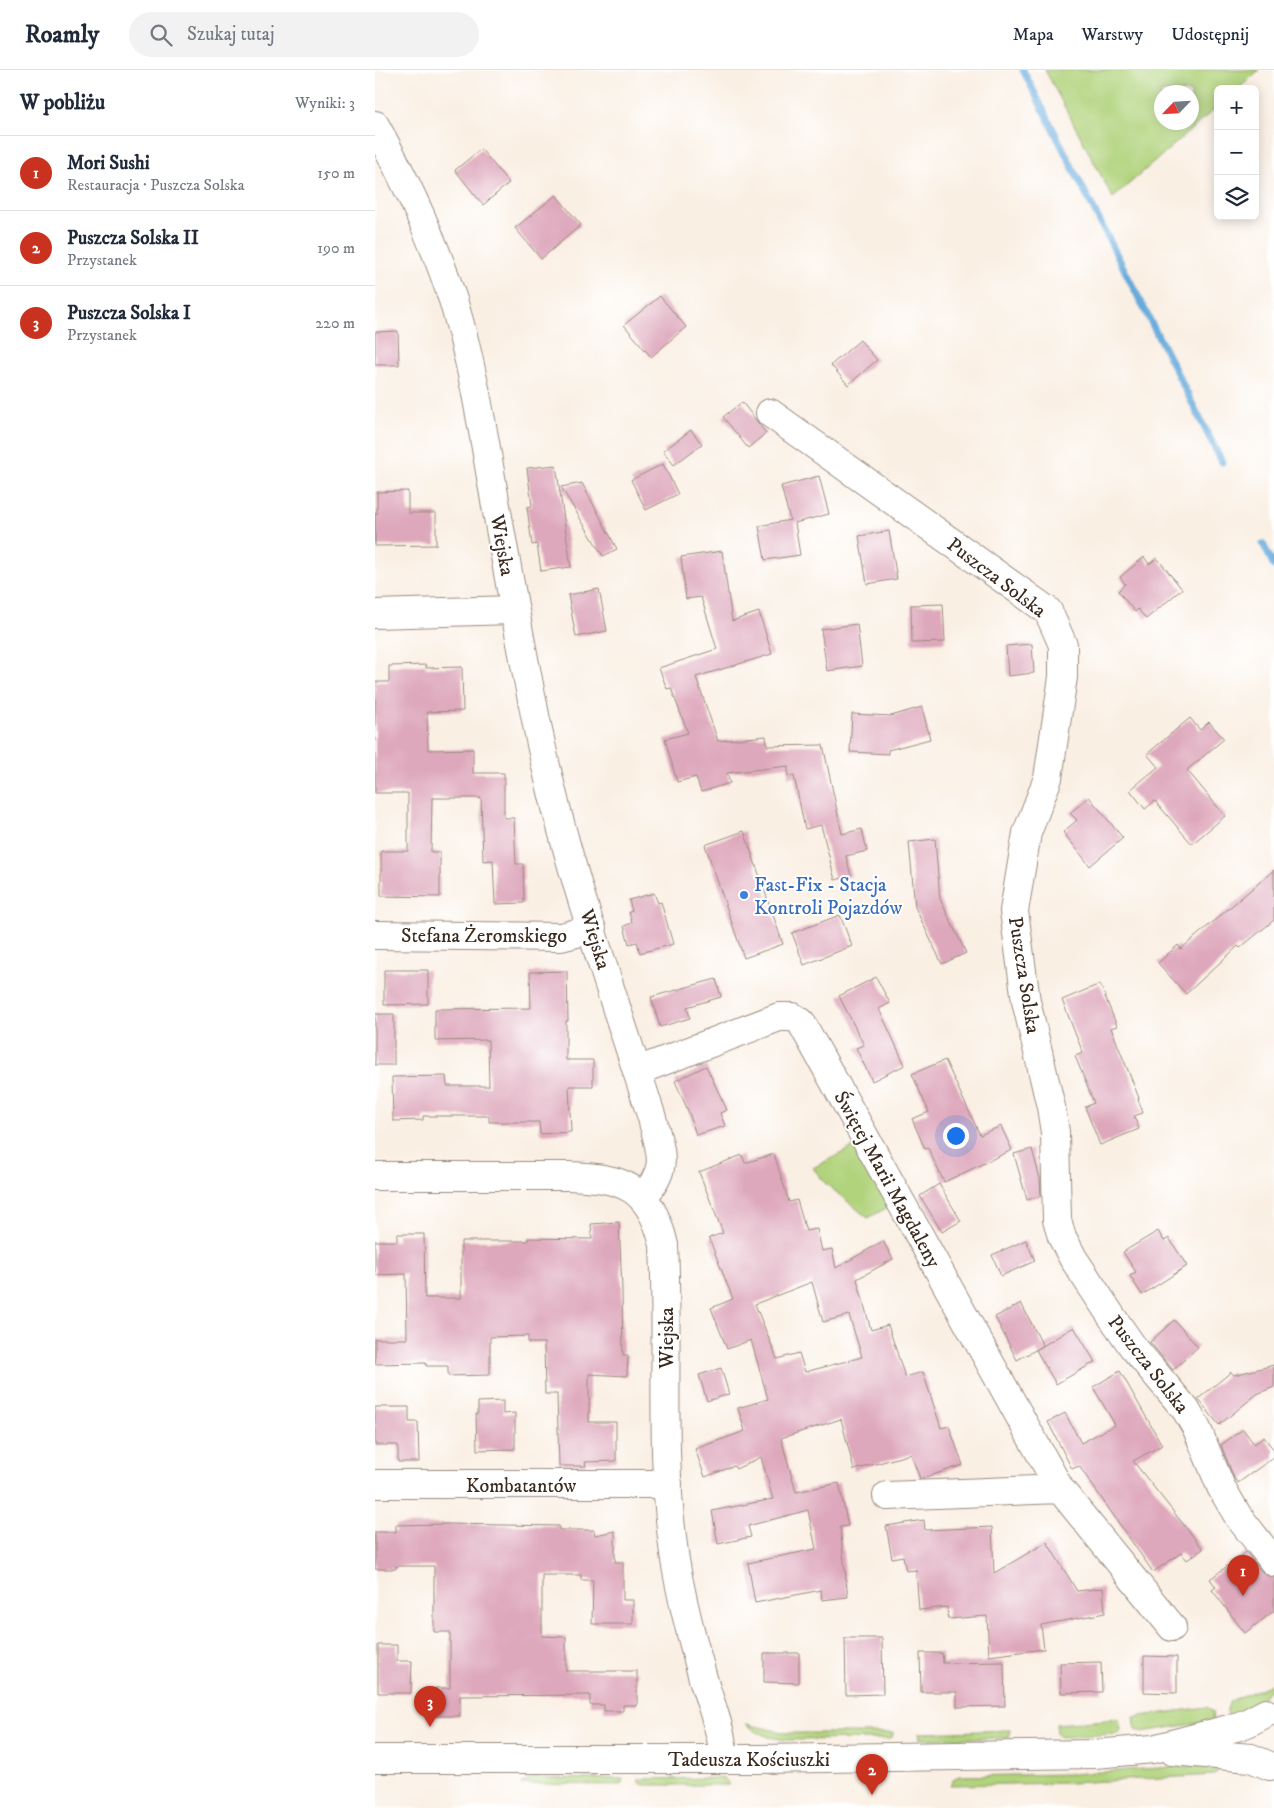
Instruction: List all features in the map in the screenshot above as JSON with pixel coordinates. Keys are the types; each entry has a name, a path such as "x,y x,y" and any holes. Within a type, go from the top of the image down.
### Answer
{"street":[{"name":"Wiejska","path":"375,125 439,259 463,334 475,389 514,610 542,748 560,820 592,929 652,1118 661,1158 657,1179 643,1198 653,1212 664,1245 668,1484 672,1539 680,1587 697,1656 721,1737 724,1759"},
{"name":"Puszcza Solska","path":"770,412 1048,611 1063,644 1063,676 1048,778 1027,833 1013,911 1026,1001 1055,1132 1057,1220 1062,1237 1073,1258 1112,1317 1133,1347 1186,1410 1197,1429 1221,1487 1238,1516 1274,1562"},
{"path":"375,614 514,610"},
{"name":"Stefana Żeromskiego","path":"375,935 561,937 592,929"},
{"name":"Świętej Marii Magdaleny","path":"637,1071 779,1016 793,1017 801,1022 1060,1490 1172,1627"},
{"path":"375,1176 593,1177 627,1186 643,1198"},
{"name":"Kombatantów","path":"375,1484 668,1484"},
{"path":"887,1496 1060,1490"},
{"path":"1270,1707 1260,1730 1260,1740 1261,1749 1272,1768"},
{"name":"Tadeusza Kościuszki","path":"375,1758 724,1759 1095,1754 1153,1749 1236,1727 1247,1723 1270,1707"},
{"name":"Tadeusza Kościuszki","path":"1153,1749 1251,1758 1272,1768"}],"green space":[{"path":"1045,70 1259,70 1242,85 1214,85 1214,110 1199,123 1199,85 1154,85 1154,130 1191,130 1113,198"},
{"path":"855,1146 890,1206 868,1218 825,1183 813,1168"},
{"path":"1272,1684 1274,1688 1267,1692 1258,1703 1228,1719 1227,1709 1230,1701"},
{"path":"1207,1707 1212,1711 1213,1721 1142,1732 1136,1730 1134,1717"},
{"path":"1119,1719 1121,1730 1118,1734 1060,1737 1057,1734 1056,1724"},
{"path":"746,1724 786,1733 893,1733 893,1735 891,1739 786,1740 769,1737 757,1732"},
{"path":"1010,1730 1010,1736 1007,1738 920,1739 919,1733"},
{"path":"1217,1764 1218,1770 1215,1775 1070,1783 950,1785 953,1779 959,1776 1071,1774"},
{"path":"532,1778 623,1779 621,1785 521,1784"},
{"path":"724,1778 730,1785 644,1785 639,1783 639,1779"}],"building":[{"path":"481,149 509,183 483,205 455,170"},
{"path":"556,195 581,225 541,259 515,228"},
{"path":"660,296 686,327 651,357 624,325"},
{"path":"398,331 399,365 375,365 375,332"},
{"path":"860,340 877,360 848,385 831,365"},
{"path":"742,402 766,433 748,448 723,417"},
{"path":"691,430 702,444 674,465 663,451"},
{"path":"663,464 678,494 646,510 631,480"},
{"path":"556,465 571,567 541,571 537,544 532,545 527,507 532,506 527,468"},
{"path":"819,476 829,514 795,523 800,555 765,560 759,526 790,520 781,486"},
{"path":"582,483 617,549 603,556 561,487"},
{"path":"408,491 408,513 436,513 436,545 375,546 377,492"},
{"path":"889,531 897,579 867,584 859,536"},
{"path":"722,551 732,621 759,612 772,654 696,677 718,741 766,736 767,746 823,745 842,834 862,829 867,851 846,856 851,876 835,880 821,825 805,829 794,776 788,777 788,766 727,773 730,783 701,792 696,777 677,782 665,739 688,733 671,688 667,689 659,668 717,649 701,597 686,599 681,557"},
{"path":"1144,557 1149,564 1157,558 1182,589 1146,619 1138,609 1135,612 1118,591 1125,584 1120,577"},
{"path":"599,589 607,631 576,637 568,595"},
{"path":"943,604 945,642 912,643 911,605"},
{"path":"857,624 862,666 827,671 821,629"},
{"path":"1032,644 1034,673 1008,676 1006,646"},
{"path":"426,665 426,668 462,667 463,711 427,712 428,750 473,749 473,773 504,773 504,818 514,818 516,864 523,864 524,903 495,904 493,860 483,861 481,798 432,798 431,852 440,852 440,897 381,896 381,851 408,851 408,793 375,793 375,682 389,682 389,666"},
{"path":"922,707 930,739 888,750 888,754 850,752 852,714 891,716"},
{"path":"1190,718 1200,730 1209,722 1224,739 1187,770 1225,816 1192,844 1155,801 1145,809 1130,790 1158,767 1147,754"},
{"path":"1089,797 1123,838 1090,866 1063,832 1077,820 1070,813"},
{"name":"Fast-Fix - Stacja Kontroli Pojazdów","path":"744,831 783,944 744,958 705,845"},
{"path":"935,839 940,899 966,953 942,964 915,907 909,842"},
{"path":"1274,870 1274,920 1240,948 1238,946 1186,994 1158,963 1178,945 1181,949"},
{"path":"654,893 658,903 661,902 673,944 640,953 637,942 629,944 624,926 632,923 629,912 632,911 629,900"},
{"path":"840,915 852,946 804,965 792,933"},
{"path":"384,970 428,970 428,1004 384,1005"},
{"path":"567,971 568,1021 566,1021 566,1060 593,1060 593,1086 569,1086 571,1132 540,1134 539,1122 489,1122 489,1116 423,1116 423,1120 393,1121 392,1077 446,1076 447,1086 489,1086 488,1040 435,1041 435,1009 531,1008 530,972"},
{"path":"876,977 890,1003 879,1009 905,1065 872,1081 856,1048 864,1045 839,996"},
{"path":"716,979 721,997 687,1007 690,1018 660,1027 651,997"},
{"path":"1100,984 1117,1026 1111,1028 1139,1098 1143,1113 1134,1116 1139,1129 1100,1145 1085,1107 1094,1103 1075,1056 1083,1053 1062,1000"},
{"path":"375,1014 394,1014 394,1065 375,1065"},
{"path":"945,1060 980,1135 1001,1126 1012,1150 944,1182 928,1148 925,1149 912,1119 929,1112 912,1074"},
{"path":"706,1066 727,1110 720,1113 725,1126 696,1135 675,1081"},
{"path":"1032,1149 1040,1179 1041,1196 1027,1200 1014,1154"},
{"path":"774,1154 789,1202 797,1200 806,1231 817,1229 822,1251 832,1249 836,1268 883,1241 893,1259 857,1279 871,1330 888,1325 905,1377 923,1372 941,1428 949,1426 963,1465 920,1479 911,1454 854,1470 841,1419 781,1438 796,1492 839,1483 848,1526 840,1527 848,1597 822,1600 821,1590 755,1603 748,1563 816,1549 808,1510 748,1526 751,1537 718,1544 712,1511 773,1499 761,1457 736,1469 734,1466 705,1477 695,1449 745,1431 738,1408 768,1399 751,1340 727,1349 711,1308 733,1299 709,1238 723,1233 699,1172 742,1155 745,1163","holes":["812,1282 823,1322 849,1315 862,1357 805,1372 799,1353 777,1359 755,1304"]},
{"path":"939,1184 961,1221 942,1232 920,1196"},
{"path":"619,1222 623,1355 628,1355 627,1376 589,1374 589,1422 616,1422 616,1461 585,1462 586,1466 559,1466 557,1394 545,1394 544,1343 528,1343 528,1336 490,1337 490,1375 448,1376 448,1366 426,1366 426,1363 375,1364 375,1339 407,1339 406,1274 375,1275 375,1241 397,1241 397,1234 424,1234 425,1298 461,1298 461,1241 528,1241 528,1238 592,1239 591,1224"},
{"path":"1158,1231 1164,1241 1169,1238 1187,1266 1142,1295 1130,1276 1136,1272 1123,1252"},
{"path":"1026,1240 1035,1261 1001,1276 992,1255"},
{"path":"1021,1303 1043,1346 1017,1360 995,1317"},
{"path":"1174,1320 1198,1347 1173,1370 1150,1342"},
{"path":"1074,1327 1095,1362 1056,1384 1036,1350"},
{"path":"1274,1365 1274,1387 1257,1394 1219,1425 1198,1399 1231,1372 1234,1375"},
{"path":"721,1368 729,1394 707,1401 699,1375"},
{"path":"1120,1371 1162,1445 1133,1461 1203,1549 1187,1560 1181,1553 1153,1572 1079,1466 1072,1469 1048,1422 1065,1413 1081,1443 1115,1425 1093,1387"},
{"path":"503,1401 503,1414 515,1413 515,1449 477,1450 476,1414 478,1414 478,1402"},
{"path":"375,1407 409,1407 409,1422 418,1422 419,1462 398,1462 398,1445 375,1445"},
{"path":"1243,1429 1254,1444 1264,1437 1274,1450 1274,1457 1238,1483 1234,1478 1221,1445"},
{"path":"924,1520 925,1530 992,1527 994,1573 1047,1542 1077,1591 1103,1588 1105,1613 1041,1625 1044,1649 989,1656 987,1616 948,1619 947,1607 919,1610 916,1570 906,1571 903,1556 892,1558 886,1526"},
{"path":"396,1525 559,1526 559,1530 594,1530 595,1535 615,1531 615,1562 623,1562 623,1600 633,1600 633,1624 592,1624 593,1580 581,1580 581,1575 542,1575 542,1636 566,1637 566,1671 637,1671 637,1705 623,1705 623,1711 604,1711 604,1705 590,1705 590,1695 460,1696 460,1716 435,1716 435,1688 450,1688 450,1632 434,1632 434,1566 396,1566 396,1569 375,1569 375,1532 396,1532"},
{"path":"1246,1552 1262,1572 1274,1577 1274,1611 1245,1633 1212,1590 1216,1587 1210,1579"},
{"path":"845,1638 882,1638 883,1694 846,1695"},
{"path":"378,1645 397,1645 397,1661 412,1661 411,1693 378,1693"},
{"path":"764,1653 799,1653 799,1683 764,1682"},
{"path":"920,1653 942,1653 943,1663 1004,1662 1005,1706 957,1707 957,1692 921,1692"},
{"path":"1144,1656 1177,1657 1177,1693 1144,1692"},
{"path":"1101,1662 1102,1692 1061,1693 1060,1663"}],"waterway":[{"path":"1023,70 1222,462"},
{"path":"1263,544 1274,566"}],"place":[{"name":"Fast-Fix - Stacja Kontroli Pojazdów","path":"744,895"},
{"name":"Mori Sushi","path":"1243,1596"},
{"name":"Puszcza Solska I","path":"430,1727"},
{"name":"Puszcza Solska II","path":"872,1795"}]}
